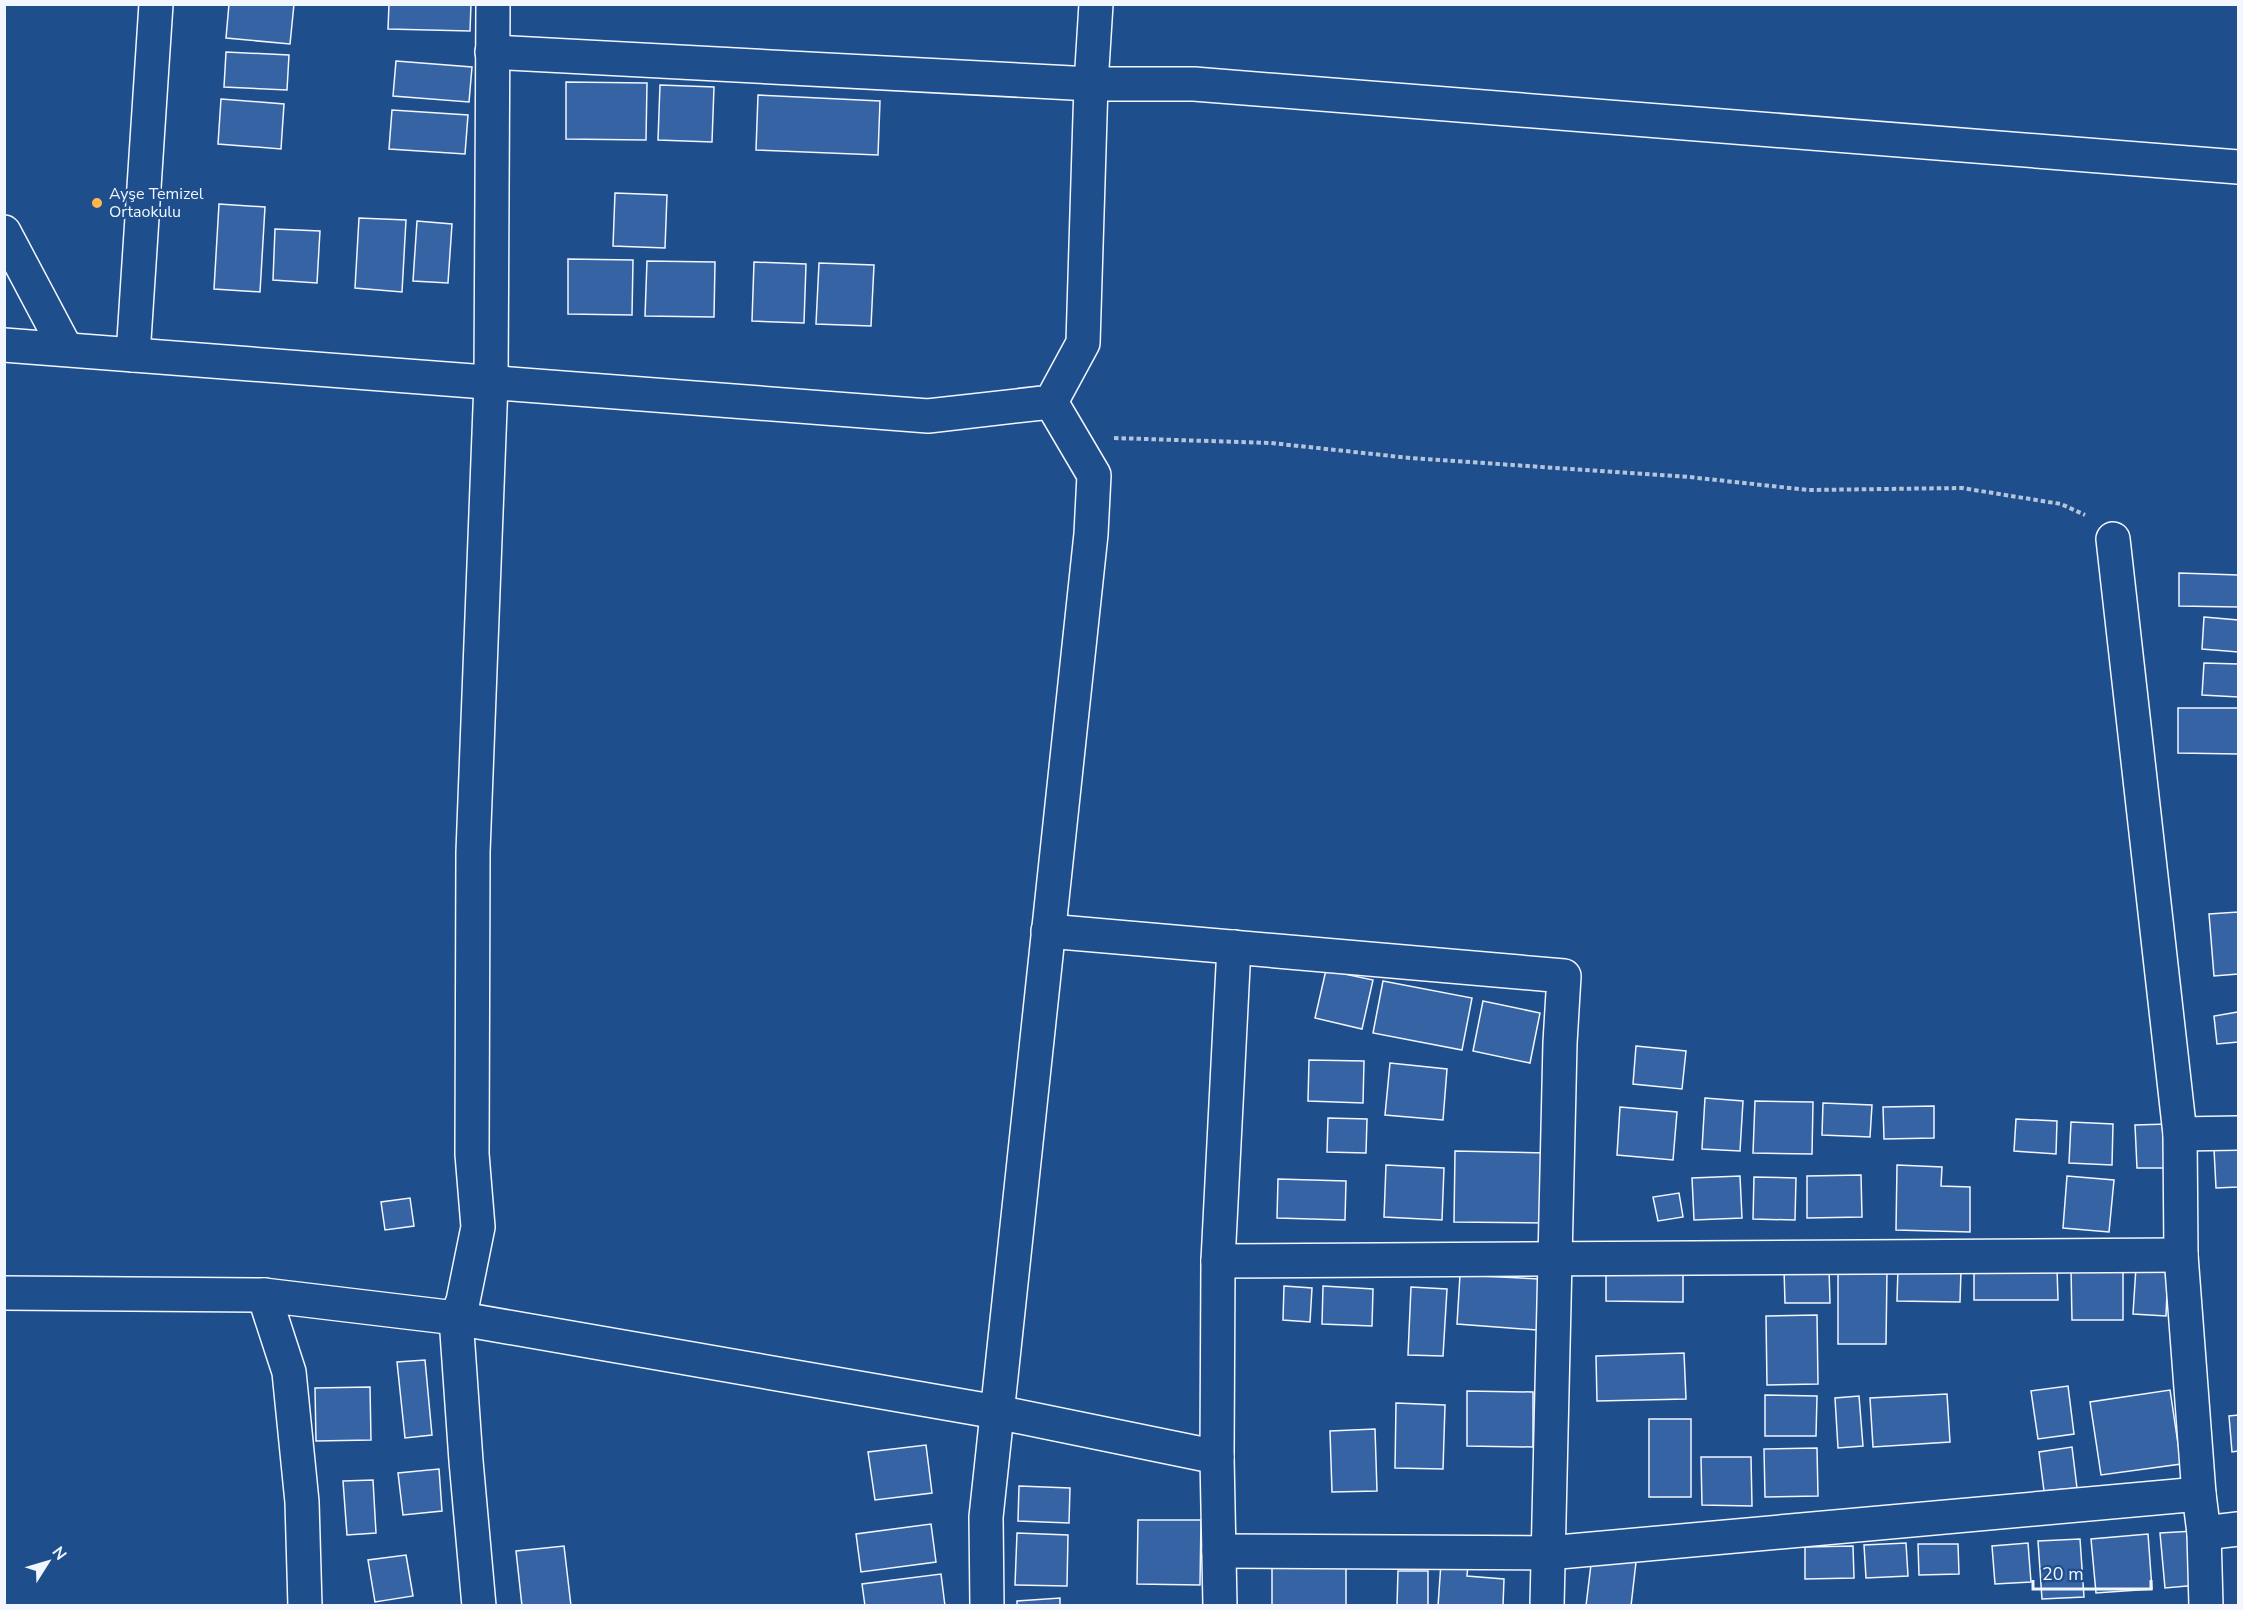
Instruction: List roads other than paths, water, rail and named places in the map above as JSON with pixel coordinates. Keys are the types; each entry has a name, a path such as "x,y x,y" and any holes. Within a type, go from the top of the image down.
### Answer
{"street":[{"path":"133,355 156,4"},
{"path":"479,1605 456,1318 463,1301 478,1227 472,1154 473,852 490,382 493,4"},
{"path":"1051,402 1083,344 1091,84 1096,4"},
{"path":"492,52 1091,84 1194,84 2238,168"},
{"path":"4,232 66,350"},
{"path":"4,345 928,416 1051,402"},
{"path":"987,1605 986,1516 1091,534 1094,476 1051,402"},
{"path":"2113,539 2181,1134 2181,1255 2204,1533 2206,1605"},
{"path":"1048,931 1564,976 1547,1605"},
{"path":"1220,1605 1217,1457 1218,1261 1234,947"},
{"path":"2181,1134 2238,1132"},
{"path":"1218,1261 2181,1255"},
{"path":"4,1293 264,1295 456,1318 997,1412 1217,1457"},
{"path":"264,1295 289,1372 302,1502 305,1605"},
{"path":"1219,1551 1548,1553 2199,1494"},
{"path":"2204,1533 2238,1529"}],"place":[{"name":"Ayşe Temizel Ortaokulu","path":"97,203"}]}
